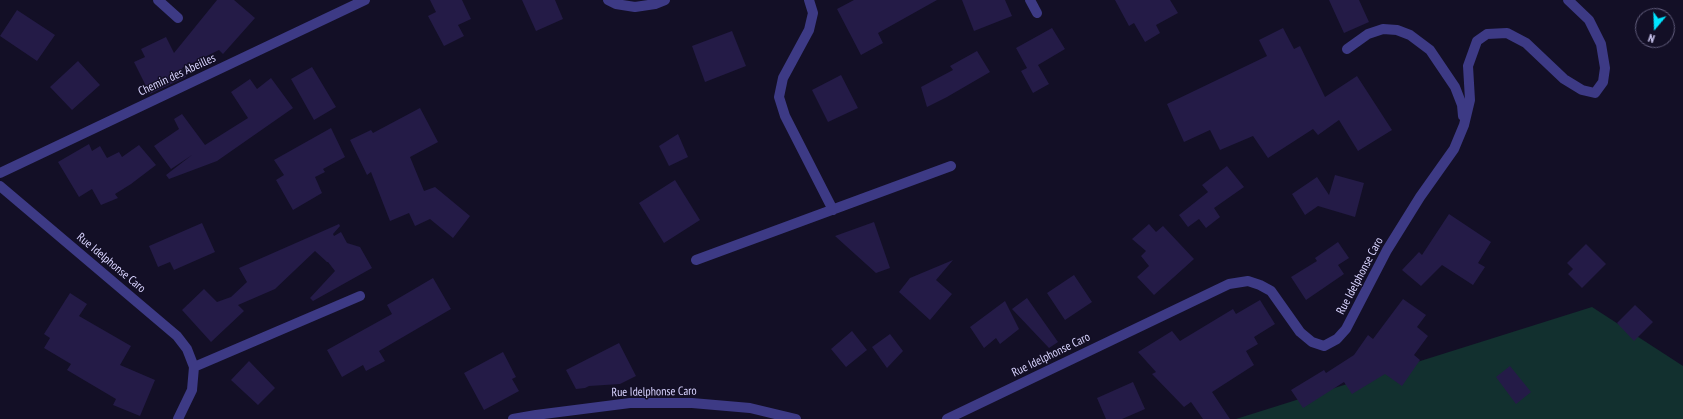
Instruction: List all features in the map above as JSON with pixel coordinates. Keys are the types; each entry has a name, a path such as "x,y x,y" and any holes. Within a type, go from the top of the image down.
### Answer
{"street":[{"path":"158,0 178,18"},
{"name":"Chemin des Abeilles","path":"0,172 365,0"},
{"path":"608,0 616,4 635,7 655,4 665,0"},
{"path":"809,0 813,13 809,30 783,78 779,97 785,116 833,210"},
{"path":"1030,0 1037,13"},
{"name":"Rue Idelphonse Caro","path":"947,419 1229,284 1248,281 1271,291 1300,332 1312,342 1324,346 1338,339 1346,330 1387,250 1420,197 1454,149 1464,125 1470,100 1468,66 1477,41 1487,34 1507,33 1526,43 1564,79 1582,90 1595,93 1603,82 1605,68 1601,44 1589,20 1568,0"},
{"path":"1347,49 1368,34 1383,30 1396,30 1410,36 1430,50 1455,87 1462,105 1464,125"},
{"path":"696,260 951,166"},
{"name":"Rue Idelphonse Caro","path":"0,186 177,336 187,349 194,367 192,390 178,419"},
{"path":"194,367 360,296"},
{"name":"Rue Idelphonse Caro","path":"513,419 536,414 630,403 692,403 750,408 796,419"}],"green space":[{"path":"1592,307 1683,366 1683,419 1236,419"}],"building":[{"path":"217,0 234,0 255,18 223,54 219,50 182,68 186,77 150,94 134,62 145,57 141,49 166,37 174,53"},
{"path":"430,0 462,0 471,19 458,25 464,36 444,46 428,16 436,12"},
{"path":"522,0 555,0 563,19 536,31"},
{"path":"854,0 937,0 878,33 883,43 861,55 837,9"},
{"path":"962,0 1005,0 1012,16 974,31"},
{"path":"1115,0 1170,0 1178,13 1156,25 1160,33 1145,42 1134,23 1129,26"},
{"path":"1329,0 1359,0 1369,22 1344,33"},
{"path":"17,10 55,35 37,61 0,36"},
{"path":"1052,28 1065,49 1038,65 1049,84 1033,93 1021,71 1027,68 1016,48"},
{"path":"1283,28 1294,49 1300,46 1325,97 1357,76 1392,130 1358,151 1339,120 1318,135 1313,129 1268,158 1253,136 1220,150 1210,130 1184,142 1167,104 1267,56 1259,40"},
{"path":"732,31 746,66 705,82 692,46"},
{"path":"977,51 990,72 927,107 921,87 953,70 950,66"},
{"path":"78,61 100,85 72,110 50,87"},
{"path":"312,67 336,107 314,120 291,79"},
{"path":"841,75 858,108 828,122 812,90"},
{"path":"271,78 293,108 217,161 169,179 166,175 192,155 171,169 154,146 179,129 174,119 182,114 205,145 248,118 231,92 250,79 257,89"},
{"path":"420,108 438,142 410,157 424,191 435,187 470,216 453,238 430,219 415,226 409,213 390,221 371,172 367,175 350,140 371,130 373,133"},
{"path":"331,128 345,157 323,169 325,172 315,177 322,193 293,210 276,180 284,175 274,160"},
{"path":"678,134 688,157 669,166 659,146"},
{"path":"89,144 92,151 100,146 107,158 119,152 122,157 139,145 156,165 115,194 118,198 101,205 92,189 79,197 58,162"},
{"path":"1227,166 1244,187 1214,208 1220,217 1206,228 1199,219 1188,227 1179,215 1208,192 1202,185"},
{"path":"1335,175 1364,183 1355,217 1318,206 1305,215 1292,194 1317,177 1329,195"},
{"path":"675,180 700,220 664,243 639,203"},
{"path":"1449,214 1491,242 1478,263 1485,267 1473,285 1442,265 1421,286 1402,270 1419,252 1422,255"},
{"path":"874,222 890,268 876,273 835,236"},
{"path":"202,223 215,252 174,270 170,262 158,267 149,246"},
{"path":"339,224 340,226 333,234 334,236 341,232 347,243 360,247 372,268 313,301 310,298 335,271 328,262 315,251 275,289 238,305 244,311 211,342 182,310 204,289 217,302 231,297 247,282 239,268"},
{"path":"1149,224 1156,232 1163,226 1194,259 1154,295 1137,277 1149,266 1141,256 1146,251 1132,239"},
{"path":"1338,242 1349,258 1338,265 1344,274 1306,300 1291,277 1317,261 1315,258"},
{"path":"1586,244 1606,264 1582,288 1568,274 1573,269 1567,263"},
{"path":"953,260 936,280 952,294 930,320 899,292 910,278"},
{"path":"1074,275 1092,302 1065,320 1047,293"},
{"path":"433,278 451,309 379,351 385,361 366,371 363,365 342,377 327,350 392,314 387,305"},
{"path":"70,293 87,304 79,316 131,346 120,365 155,380 140,416 113,405 116,399 67,370 71,364 44,348 50,338 44,334"},
{"path":"1027,298 1058,342 1049,348 1012,309"},
{"path":"1403,299 1426,315 1417,327 1428,336 1414,355 1420,360 1402,386 1385,374 1352,394 1344,382 1303,408 1291,390 1324,370 1326,373 1354,355 1368,335 1373,339"},
{"path":"1260,300 1275,324 1254,337 1258,344 1246,351 1254,365 1212,392 1230,419 1203,419 1191,402 1184,407 1152,374 1156,372 1138,352 1172,331 1180,341 1233,309 1236,314"},
{"path":"1005,301 1019,329 1000,344 996,338 984,348 970,327"},
{"path":"1635,305 1653,322 1634,341 1617,323"},
{"path":"852,331 867,350 846,367 831,349"},
{"path":"890,334 903,351 887,368 872,347"},
{"path":"619,343 636,376 620,384 589,386 576,389 566,370"},
{"path":"503,352 516,377 512,379 519,391 484,410 464,373"},
{"path":"249,361 275,388 258,405 231,380"},
{"path":"1510,366 1531,392 1516,404 1496,377"},
{"path":"1133,382 1145,409 1122,419 1106,419 1097,398"}]}
